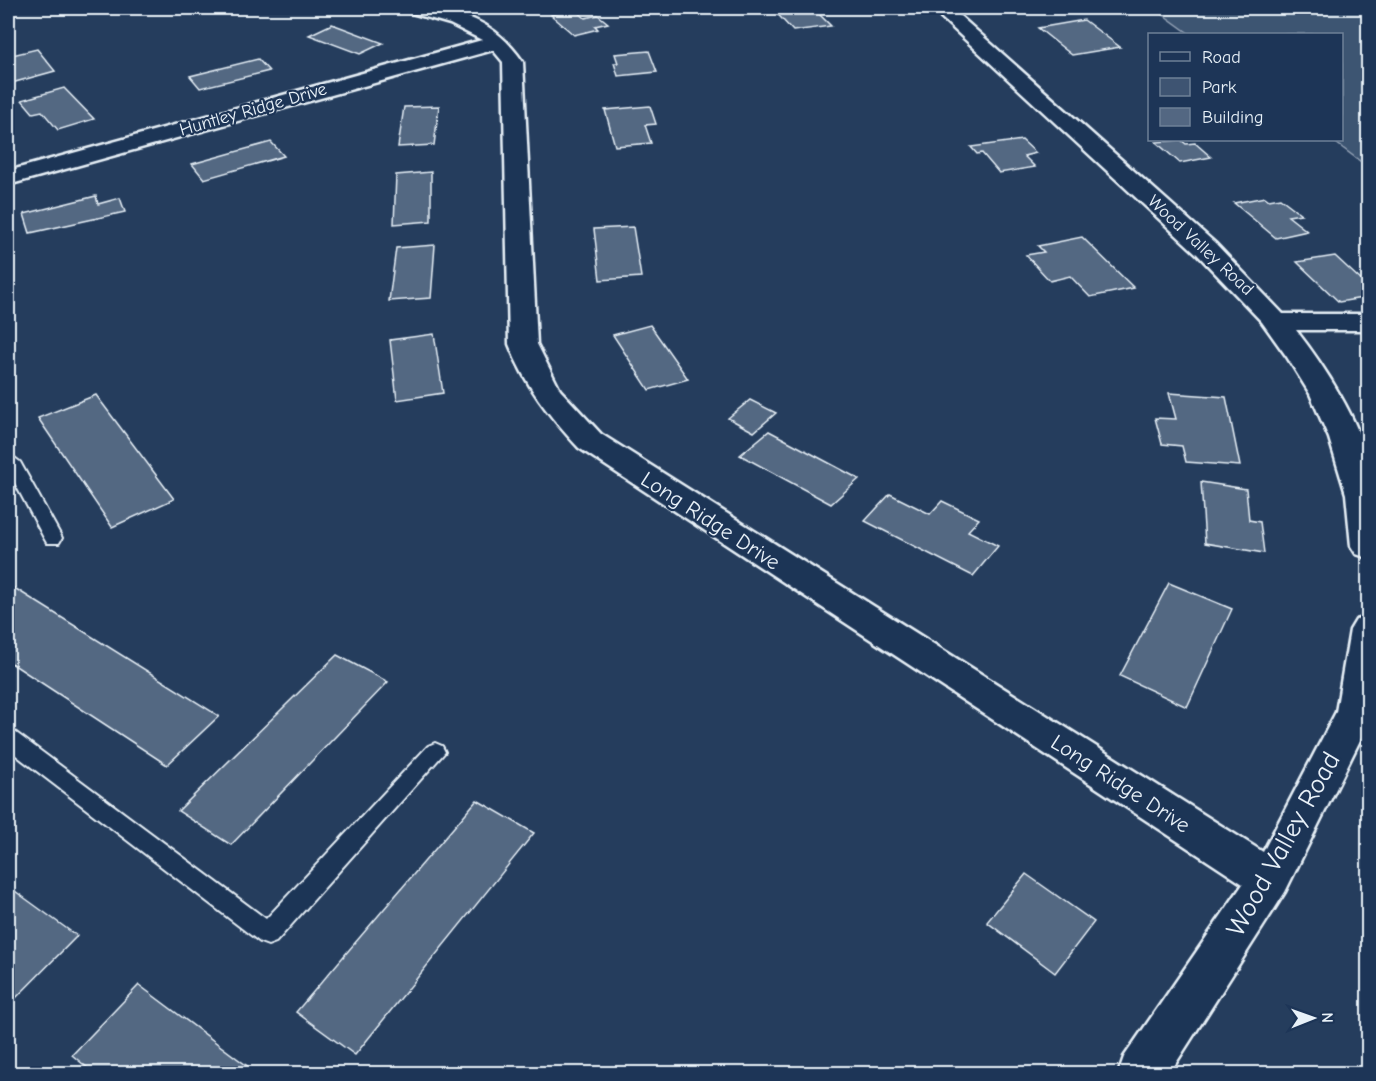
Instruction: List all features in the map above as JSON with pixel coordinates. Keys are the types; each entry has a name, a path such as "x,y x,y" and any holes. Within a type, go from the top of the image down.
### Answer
{"street":[{"name":"Long Ridge Drive","path":"415,8 482,28 498,42 513,62 516,75 523,344 536,378 557,407 590,441 1270,879"},
{"name":"Wood Valley Road","path":"940,8 1226,266 1278,322 1311,370 1337,421 1361,487 1368,546"},
{"name":"Huntley Ridge Drive","path":"8,178 498,42"},
{"path":"1278,322 1368,322"},
{"name":"Wood Valley Road","path":"1141,1074 1270,879 1355,713 1368,630"}],"lane":[{"path":"8,464 12,462 53,538"},
{"path":"8,738 268,934 435,752"}],"green space":[{"path":"1154,8 1368,8 1368,167 1333,141 1343,141 1343,33 1189,33"}],"building":[{"path":"772,8 815,10 831,26 793,31"},
{"path":"575,9 585,18 598,15 608,23 595,26 598,29 574,35 551,15"},
{"path":"1084,20 1120,47 1072,55 1038,28"},
{"path":"332,24 383,43 360,54 309,35"},
{"path":"37,49 55,71 8,84 8,56"},
{"path":"649,51 657,72 618,76 614,63 618,63 615,54"},
{"path":"258,59 269,71 200,88 190,76"},
{"path":"64,88 94,119 58,130 42,111 33,113 22,100"},
{"path":"439,106 434,145 398,147 404,107"},
{"path":"650,106 656,124 645,125 651,143 615,146 605,110"},
{"path":"1022,140 1036,153 1024,156 1035,167 999,173 982,153 977,154 971,147"},
{"path":"271,142 284,156 204,179 192,164"},
{"path":"1156,142 1195,143 1211,157 1180,163"},
{"path":"431,172 431,221 394,224 396,175"},
{"path":"96,196 98,204 120,198 125,212 30,233 24,214"},
{"path":"1265,197 1269,200 1280,198 1301,214 1288,216 1307,231 1276,238 1234,203"},
{"path":"633,227 641,277 600,280 594,229"},
{"path":"1082,237 1134,288 1090,297 1070,276 1050,281 1026,255 1044,252 1038,246"},
{"path":"435,245 431,298 389,301 396,248"},
{"path":"1335,256 1363,282 1368,281 1368,297 1339,302 1297,262"},
{"path":"650,325 688,379 649,390 613,335"},
{"path":"434,334 443,393 397,400 390,340"},
{"path":"1169,393 1226,397 1240,466 1186,462 1182,446 1162,444 1155,418 1176,419"},
{"path":"96,395 174,499 112,527 38,418"},
{"path":"750,400 776,413 754,432 728,418"},
{"path":"769,431 859,479 831,504 740,455"},
{"path":"1201,482 1246,489 1249,520 1260,522 1264,553 1205,543"},
{"path":"890,494 930,514 942,501 979,519 968,531 998,546 973,576 865,521"},
{"path":"1169,583 1232,609 1187,707 1120,676"},
{"path":"8,584 219,716 167,765 8,661"},
{"path":"337,655 388,682 231,845 178,811"},
{"path":"477,800 534,833 355,1055 296,1012"},
{"path":"1026,874 1094,922 1055,973 987,922"},
{"path":"8,886 77,936 8,1006"},
{"path":"139,985 258,1074 95,1074 72,1055"}]}
